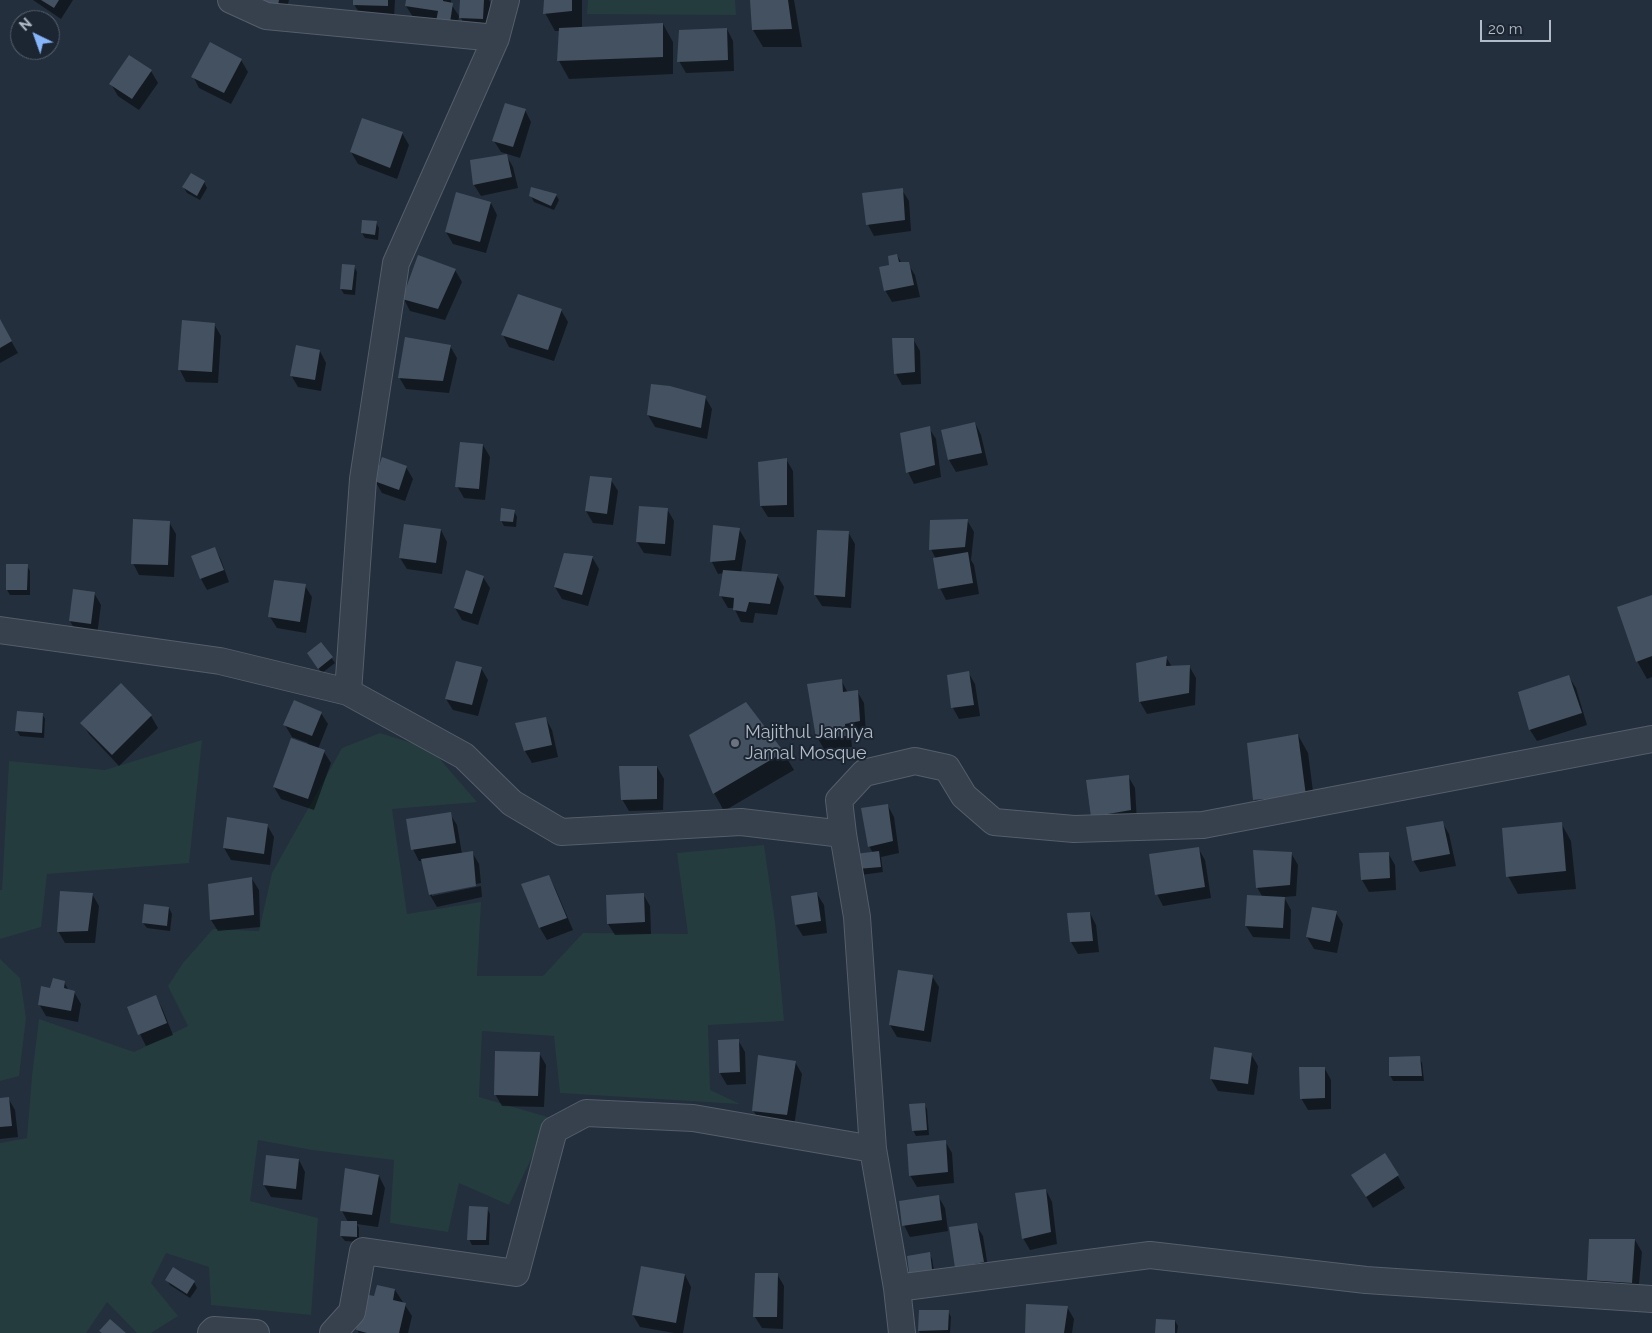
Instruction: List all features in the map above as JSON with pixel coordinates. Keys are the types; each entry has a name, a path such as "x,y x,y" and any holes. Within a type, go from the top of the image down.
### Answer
{"street":[{"path":"231,0 266,16 496,38"},
{"path":"348,692 362,479 396,263 496,38 506,0"},
{"path":"0,630 220,661 348,692 464,756 512,803 560,832 740,822 843,834"},
{"path":"902,1333 897,1288 873,1149 857,917 838,800 864,773 915,762 947,768 964,796 994,822 1074,829 1203,825 1652,739"},
{"path":"333,1333 352,1312 362,1251 516,1273 554,1130 586,1113 693,1118 873,1149"},
{"path":"897,1288 1150,1255 1366,1280 1652,1299"},
{"path":"210,1333 214,1330 256,1333"}],"green space":[{"path":"588,0 735,0 736,15 587,14"},
{"path":"380,733 431,749 477,802 392,809 407,914 481,902 477,976 543,976 583,933 688,934 677,853 764,845 775,922 784,1021 708,1025 710,1090 740,1104 560,1093 554,1036 482,1031 479,1097 551,1118 509,1205 459,1183 448,1232 390,1223 394,1160 312,1150 258,1140 250,1201 318,1218 311,1315 211,1305 209,1267 166,1253 151,1283 178,1316 151,1333 137,1333 107,1302 86,1333 0,1333 0,1143 27,1138 39,1019 134,1052 188,1026 168,986 183,963 213,929 259,931 272,873 342,748"},
{"path":"202,740 189,863 47,874 41,927 0,939 0,890 2,890 9,761 105,770"},
{"path":"0,959 20,978 26,1018 19,1076 0,1081"}],"building":[{"path":"41,0 59,0 54,8"},
{"path":"245,0 279,0 277,10"},
{"path":"353,0 388,0 388,6 353,5"},
{"path":"406,0 443,0 453,3 449,29 435,27 438,11 405,6"},
{"path":"460,0 484,0 483,19 459,18"},
{"path":"544,0 572,0 572,11 543,14"},
{"path":"750,0 788,0 792,29 752,30"},
{"path":"663,23 663,57 557,61 559,28"},
{"path":"727,28 728,60 677,62 679,30"},
{"path":"210,42 242,59 224,93 191,77"},
{"path":"129,55 152,70 132,99 109,84"},
{"path":"505,103 526,109 513,147 492,141"},
{"path":"362,118 403,132 390,168 350,152"},
{"path":"507,154 512,177 473,185 470,160"},
{"path":"191,173 205,181 197,196 182,187"},
{"path":"531,187 557,194 551,206 529,196"},
{"path":"903,188 905,220 866,225 862,193"},
{"path":"456,192 491,202 480,242 445,232"},
{"path":"362,220 377,221 375,235 361,233"},
{"path":"897,254 899,262 909,262 914,285 884,291 879,267 889,265 888,256"},
{"path":"418,255 456,269 438,309 402,299"},
{"path":"342,264 355,265 352,290 340,289"},
{"path":"518,294 562,309 548,350 501,335"},
{"path":"0,319 12,341 0,348"},
{"path":"182,320 215,323 212,372 178,370"},
{"path":"405,337 451,345 443,381 398,378"},
{"path":"892,338 914,338 915,372 894,374"},
{"path":"296,345 320,350 315,380 290,376"},
{"path":"651,384 670,386 706,396 701,428 647,415"},
{"path":"975,422 982,453 948,460 941,430"},
{"path":"930,426 935,465 906,473 900,433"},
{"path":"460,442 483,444 479,489 455,487"},
{"path":"382,457 407,466 399,490 374,481"},
{"path":"787,458 787,505 760,506 758,462"},
{"path":"590,476 612,478 607,514 585,511"},
{"path":"639,506 668,508 665,544 636,542"},
{"path":"501,508 515,510 513,522 500,521"},
{"path":"133,519 170,521 168,565 131,564"},
{"path":"968,519 965,547 929,550 930,520"},
{"path":"404,524 441,529 436,563 399,558"},
{"path":"713,525 740,528 735,560 710,562"},
{"path":"817,530 849,531 845,597 814,595"},
{"path":"215,547 224,570 200,579 191,556"},
{"path":"968,552 973,583 938,589 933,558"},
{"path":"564,553 593,556 582,595 554,587"},
{"path":"6,564 28,564 27,590 6,590"},
{"path":"466,570 484,576 472,614 454,608"},
{"path":"723,570 778,574 770,604 749,602 746,612 733,610 734,598 719,596"},
{"path":"274,580 306,584 300,622 268,617"},
{"path":"73,589 95,592 91,624 69,621"},
{"path":"1652,595 1652,656 1636,662 1617,607"},
{"path":"321,642 333,657 318,669 307,653"},
{"path":"1167,656 1166,666 1190,665 1189,693 1139,702 1136,663"},
{"path":"456,661 482,667 472,705 445,699"},
{"path":"969,671 974,705 951,708 947,675"},
{"path":"1569,675 1582,713 1529,730 1518,692"},
{"path":"842,679 843,692 858,690 860,721 845,724 846,736 816,738 807,684"},
{"path":"121,683 152,715 112,755 80,723"},
{"path":"294,700 322,712 312,736 283,725"},
{"name":"Majithul Jamiya Jamal Mosque","path":"746,702 784,752 713,794 689,735"},
{"path":"17,711 43,713 42,733 15,731"},
{"path":"546,717 552,745 524,751 515,723"},
{"path":"1298,734 1306,796 1253,800 1247,743"},
{"path":"291,738 325,750 308,799 273,787"},
{"path":"619,766 657,766 657,799 621,800"},
{"path":"1129,775 1131,810 1091,817 1086,780"},
{"path":"888,804 893,841 868,847 861,808"},
{"path":"451,812 456,843 411,850 406,819"},
{"path":"227,817 268,824 264,854 223,848"},
{"path":"1443,821 1450,854 1412,861 1406,827"},
{"path":"1562,822 1566,871 1506,877 1502,828"},
{"path":"1199,847 1205,887 1155,895 1149,854"},
{"path":"1253,850 1292,852 1290,885 1256,888"},
{"path":"473,851 476,886 429,895 421,859"},
{"path":"879,851 881,867 857,869 855,854"},
{"path":"1389,852 1390,878 1361,880 1359,853"},
{"path":"549,875 567,918 539,928 521,884"},
{"path":"252,877 254,915 210,920 208,884"},
{"path":"60,891 93,893 88,931 57,932"},
{"path":"817,892 821,921 795,925 791,896"},
{"path":"644,893 645,922 607,924 606,895"},
{"path":"1247,895 1285,897 1283,928 1245,926"},
{"path":"144,904 169,907 167,926 142,923"},
{"path":"1312,907 1337,911 1330,942 1306,937"},
{"path":"1090,912 1093,941 1070,942 1067,913"},
{"path":"898,970 933,975 924,1031 889,1025"},
{"path":"53,978 65,981 64,988 75,991 71,1011 38,1005 41,986 50,988"},
{"path":"156,995 167,1023 138,1035 127,1007"},
{"path":"739,1039 740,1072 719,1073 718,1040"},
{"path":"1214,1047 1252,1053 1248,1084 1210,1079"},
{"path":"495,1051 540,1052 538,1096 494,1095"},
{"path":"758,1055 796,1061 787,1115 752,1111"},
{"path":"1420,1056 1422,1076 1389,1076 1389,1057"},
{"path":"1299,1067 1325,1067 1325,1098 1300,1099"},
{"path":"9,1097 12,1126 0,1127 0,1098"},
{"path":"925,1103 927,1130 912,1131 909,1104"},
{"path":"946,1140 948,1172 909,1176 907,1144"},
{"path":"1385,1153 1399,1175 1366,1197 1351,1175"},
{"path":"266,1155 299,1159 296,1189 263,1185"},
{"path":"345,1168 379,1175 372,1215 340,1211"},
{"path":"1046,1189 1051,1232 1022,1239 1015,1193"},
{"path":"939,1195 942,1220 902,1226 899,1201"},
{"path":"469,1206 488,1207 486,1240 467,1240"},
{"path":"341,1221 357,1221 357,1237 340,1236"},
{"path":"977,1223 984,1262 955,1268 949,1227"},
{"path":"1589,1239 1635,1239 1632,1283 1587,1280"},
{"path":"930,1252 933,1277 910,1280 907,1256"},
{"path":"641,1266 685,1274 676,1323 632,1315"},
{"path":"173,1267 195,1281 187,1294 165,1280"},
{"path":"755,1273 778,1273 777,1317 753,1317"},
{"path":"377,1285 395,1289 393,1300 406,1303 399,1333 367,1333 356,1330 364,1294 374,1296"},
{"path":"1026,1304 1068,1306 1064,1333 1025,1333"},
{"path":"919,1310 949,1310 948,1330 918,1331"},
{"path":"110,1319 126,1333 102,1333 99,1331"},
{"path":"1156,1319 1175,1320 1175,1333 1155,1333"}],"place":[{"name":"Majithul Jamiya Jamal Mosque","path":"735,743"}]}
